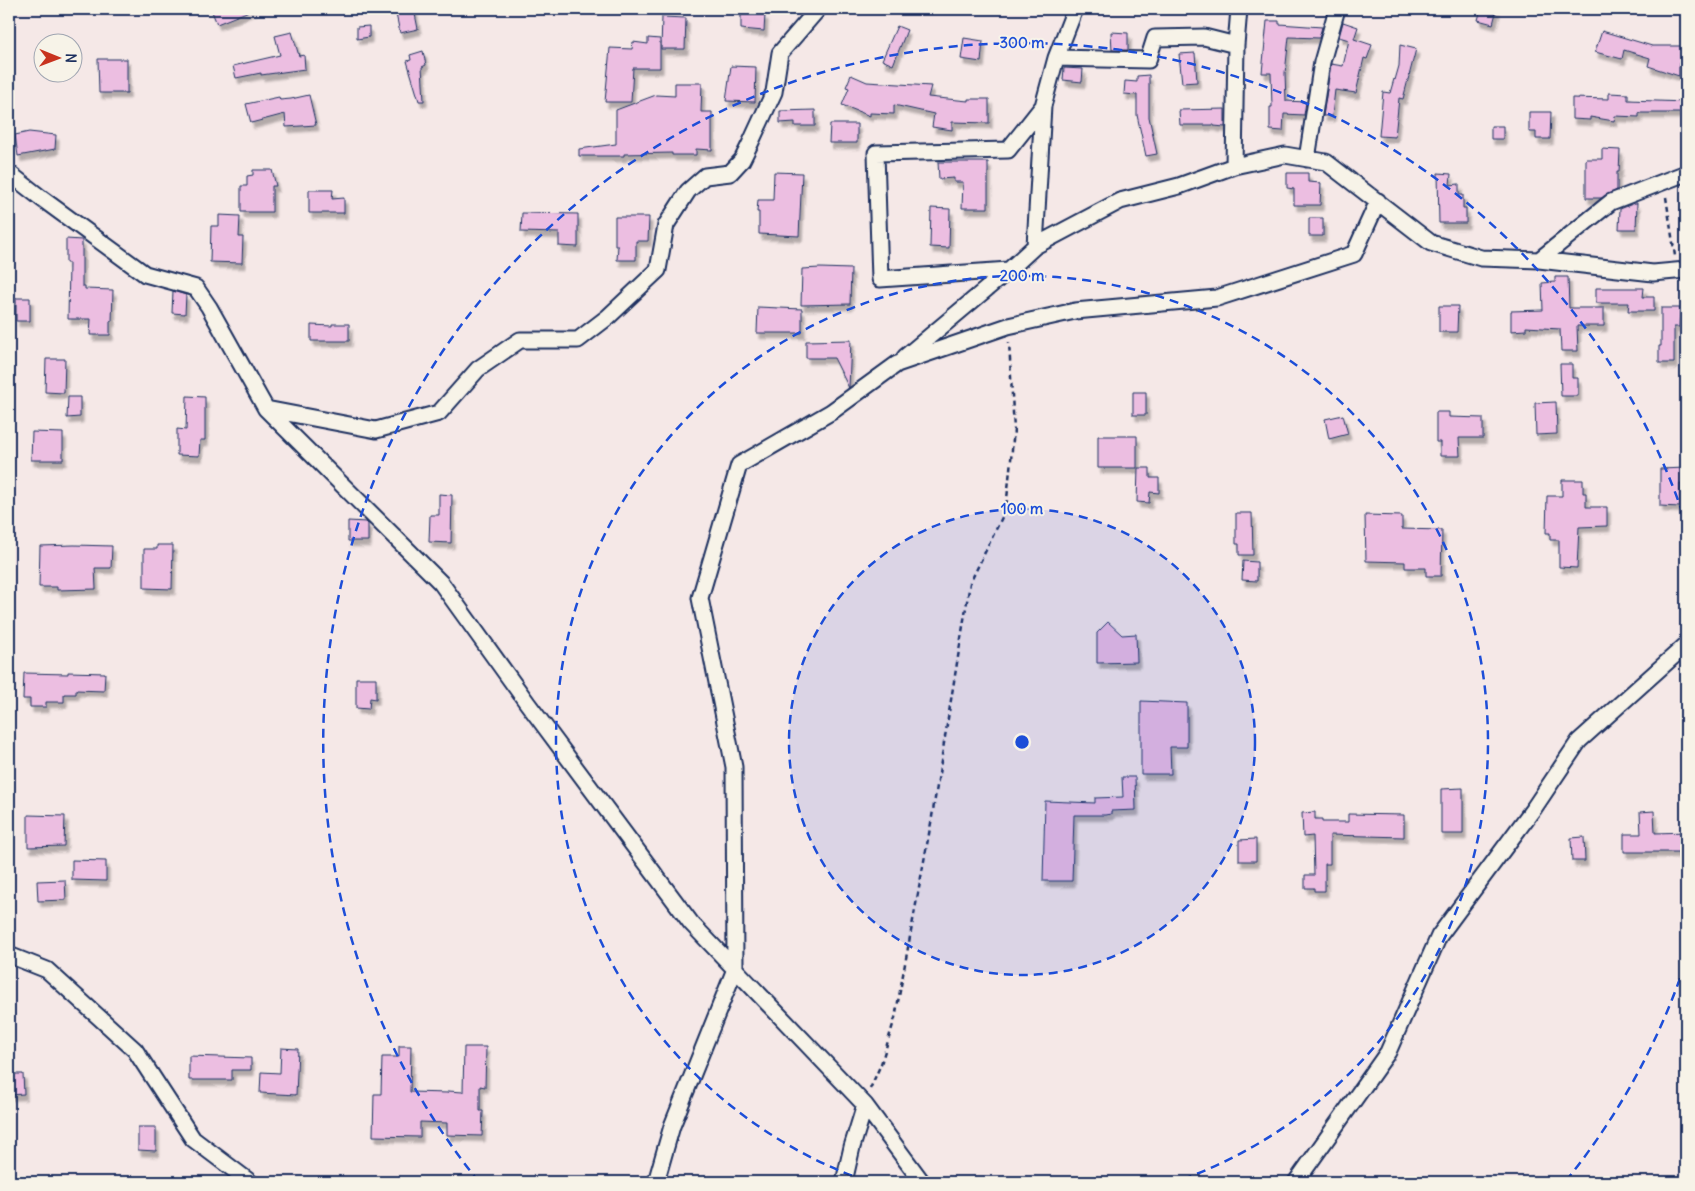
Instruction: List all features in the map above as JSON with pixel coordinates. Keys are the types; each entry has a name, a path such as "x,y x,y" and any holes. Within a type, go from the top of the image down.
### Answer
{"street":[{"path":"266,409 376,430 439,413 478,369 520,340 578,340 608,317 658,270 666,225 688,191 705,176 730,173 742,160 774,92 780,53 818,9"},
{"path":"1035,246 1044,106 1056,58 1074,9"},
{"path":"1234,166 1236,46 1239,9"},
{"path":"1308,159 1322,62 1337,9"},
{"path":"1056,58 1148,60 1156,38 1204,37 1236,46"},
{"path":"1009,270 880,279 876,153 1008,150 1044,106"},
{"path":"656,1182 672,1126 735,969 734,767 700,598 739,465 831,412 897,364 1035,246 1120,201 1179,186 1234,166 1285,155 1326,162 1431,243 1481,258 1539,260 1653,273 1682,270"},
{"path":"9,173 145,274 196,288 209,306 266,409 441,583 528,704 691,923 865,1105 922,1182"},
{"path":"1539,260 1611,202 1686,174"},
{"path":"897,364 1008,326 1076,311 1217,298 1354,254 1378,201"},
{"path":"1296,1182 1388,1052 1439,936 1534,808 1579,741 1686,645"},
{"path":"9,955 47,970 135,1050 193,1139 250,1182"},
{"path":"844,1182 865,1105"}],"path":[{"path":"1663,183 1682,270"},
{"path":"865,1105 881,1064 895,1018 931,823 970,584 1006,509 1014,430 1008,326"}],"building":[{"path":"211,9 254,9 217,24"},
{"path":"395,9 414,9 418,29 400,33"},
{"path":"1481,9 1497,9 1493,24 1478,20"},
{"path":"741,15 765,15 764,31 741,29"},
{"path":"662,17 686,18 685,49 661,49"},
{"path":"1267,21 1279,21 1279,24 1322,27 1319,38 1289,37 1285,73 1286,101 1306,102 1304,115 1284,114 1283,131 1270,130 1270,107 1272,107 1271,73 1262,73"},
{"path":"1343,22 1358,27 1354,39 1372,45 1367,59 1364,58 1356,93 1335,90 1332,116 1323,116 1331,64 1343,66 1349,40 1339,37"},
{"path":"369,26 369,37 357,39 357,27"},
{"path":"897,26 907,30 893,65 882,60"},
{"path":"1602,31 1652,46 1685,46 1685,63 1679,63 1679,76 1648,66 1650,58 1624,50 1622,59 1595,52"},
{"path":"292,32 299,56 304,55 305,69 261,75 261,73 236,78 233,66 280,55 275,36"},
{"path":"1111,32 1128,33 1128,50 1112,50"},
{"path":"648,38 660,39 660,68 633,68 631,102 605,102 610,48 632,49 633,42 648,44"},
{"path":"964,38 983,41 981,62 961,59"},
{"path":"1400,45 1416,49 1403,99 1399,98 1395,137 1379,136 1383,92 1390,93 1395,80 1399,66"},
{"path":"423,51 426,65 422,67 424,101 419,101 407,61 411,60 410,55"},
{"path":"1195,53 1197,82 1182,83 1179,54"},
{"path":"98,59 127,59 127,93 99,93"},
{"path":"731,66 756,67 755,102 726,101"},
{"path":"1064,68 1083,69 1082,82 1063,80"},
{"path":"851,75 867,82 931,86 928,97 968,101 968,99 989,99 989,123 952,122 952,130 932,127 934,114 894,105 894,114 870,113 870,116 842,105 849,88 846,87"},
{"path":"1149,75 1149,117 1157,154 1146,156 1137,115 1137,95 1124,94 1125,81 1137,82 1137,76"},
{"path":"675,83 702,83 701,112 712,112 712,150 696,149 696,155 672,155 672,153 579,156 579,149 616,144 616,110 656,95 675,96"},
{"path":"1609,93 1628,94 1628,100 1686,102 1686,113 1639,113 1639,117 1615,116 1614,121 1590,117 1590,120 1572,119 1572,98 1609,99"},
{"path":"309,95 316,125 286,127 285,114 251,123 246,104 279,97 280,100"},
{"path":"1225,109 1225,127 1214,125 1180,125 1179,110"},
{"path":"815,110 815,126 795,126 795,122 780,123 780,111"},
{"path":"1529,112 1551,112 1550,139 1536,139 1536,132 1529,132"},
{"path":"830,124 857,124 857,143 829,143"},
{"path":"1491,126 1503,126 1503,139 1491,139"},
{"path":"29,132 56,135 55,149 18,156 15,135"},
{"path":"1602,149 1620,150 1617,190 1602,198 1586,198 1586,159 1602,159"},
{"path":"938,162 988,162 988,208 962,208 963,182 954,182 954,178 939,179"},
{"path":"253,170 272,170 276,186 272,186 272,212 241,212 241,186 247,186 247,176 253,175"},
{"path":"774,172 802,173 799,236 759,234 758,200 773,200"},
{"path":"1287,173 1308,173 1308,182 1321,183 1320,205 1294,205 1294,189 1287,188"},
{"path":"1438,173 1451,174 1450,185 1459,184 1459,195 1463,195 1463,208 1466,208 1466,223 1439,223"},
{"path":"309,190 333,190 332,199 344,198 344,213 309,213"},
{"path":"1637,203 1636,229 1619,229 1620,209"},
{"path":"931,208 950,209 949,248 930,247"},
{"path":"522,213 578,214 578,247 559,246 559,233 521,232"},
{"path":"219,215 240,216 239,237 243,237 242,263 210,262 211,226 219,226"},
{"path":"615,217 649,217 648,241 636,241 636,260 617,260 618,246 615,246"},
{"path":"1309,218 1323,218 1323,236 1309,236"},
{"path":"66,239 82,240 82,286 85,286 85,289 113,290 110,335 90,335 91,319 68,319 69,263 66,263"},
{"path":"802,269 851,269 850,304 801,305"},
{"path":"1555,277 1568,277 1569,308 1604,308 1604,326 1577,326 1578,351 1561,351 1560,329 1526,327 1526,330 1511,331 1511,311 1543,310 1542,283 1555,282"},
{"path":"1596,288 1644,288 1643,297 1654,297 1654,311 1628,311 1629,303 1596,303"},
{"path":"173,291 186,295 185,314 172,313"},
{"path":"16,298 30,298 30,321 16,321"},
{"path":"1439,306 1458,306 1457,332 1439,332"},
{"path":"758,307 802,309 802,333 757,333"},
{"path":"1661,308 1680,308 1679,327 1674,327 1674,363 1659,363"},
{"path":"332,324 349,324 349,341 311,341 311,325 332,326"},
{"path":"851,340 849,388 834,358 806,358 806,341"},
{"path":"46,359 65,359 64,393 45,392"},
{"path":"1560,364 1572,364 1572,378 1578,378 1578,396 1561,396"},
{"path":"1133,392 1146,392 1146,415 1133,415"},
{"path":"187,396 205,397 205,440 200,440 199,456 177,455 177,429 186,430"},
{"path":"68,397 80,397 80,417 67,418"},
{"path":"1556,402 1557,434 1536,435 1535,403"},
{"path":"1436,412 1449,412 1449,417 1483,418 1483,438 1459,438 1460,456 1440,456 1440,442 1436,442"},
{"path":"1343,415 1348,434 1329,439 1325,419"},
{"path":"32,432 63,433 63,460 31,460"},
{"path":"1098,436 1137,436 1137,468 1098,468"},
{"path":"1138,468 1150,468 1150,478 1159,478 1159,493 1150,492 1149,503 1137,502"},
{"path":"1686,468 1686,484 1680,484 1680,507 1660,506 1660,469"},
{"path":"1562,480 1583,480 1583,493 1586,493 1586,507 1607,507 1607,526 1579,527 1577,568 1559,567 1559,540 1550,540 1550,533 1546,533 1547,496 1562,496"},
{"path":"439,494 452,495 451,543 429,542 430,515 439,515"},
{"path":"1236,513 1252,513 1253,555 1239,555 1239,544 1236,544"},
{"path":"1365,515 1402,516 1402,529 1442,530 1441,576 1426,576 1426,568 1405,568 1405,562 1366,561"},
{"path":"348,521 366,522 368,524 368,541 348,541"},
{"path":"157,545 173,545 172,589 144,588 144,549 157,549"},
{"path":"40,546 112,546 111,568 95,568 96,589 57,590 57,587 39,587"},
{"path":"1243,561 1257,562 1257,581 1242,580"},
{"path":"1108,622 1122,635 1136,634 1137,662 1097,663 1097,633"},
{"path":"68,672 105,673 104,691 76,690 76,694 64,694 64,702 46,702 46,707 30,707 30,699 23,699 24,673 68,674"},
{"path":"356,678 376,678 376,699 370,698 369,709 356,708"},
{"path":"1141,701 1187,703 1187,747 1170,747 1171,774 1141,774"},
{"path":"1122,777 1135,777 1136,810 1111,811 1111,814 1105,815 1074,815 1072,881 1043,881 1045,801 1095,803 1095,798 1123,797"},
{"path":"1463,788 1463,834 1441,834 1441,789"},
{"path":"1654,811 1655,833 1686,832 1686,852 1624,852 1624,834 1641,834 1640,812"},
{"path":"1315,812 1315,819 1322,819 1322,822 1348,822 1348,814 1404,815 1404,837 1330,835 1330,864 1325,864 1325,891 1314,891 1314,888 1305,888 1305,875 1314,875 1313,836 1303,837 1302,813"},
{"path":"28,815 65,816 64,846 28,847"},
{"path":"1584,837 1585,861 1572,861 1571,838"},
{"path":"1256,839 1256,861 1239,861 1239,840"},
{"path":"72,860 106,861 106,881 72,880"},
{"path":"65,880 66,900 38,901 37,881"},
{"path":"399,1046 411,1046 410,1092 448,1093 448,1091 463,1092 464,1047 486,1047 485,1087 480,1086 480,1111 483,1111 482,1136 447,1135 447,1123 420,1122 420,1137 373,1136 374,1094 381,1094 382,1057 399,1057"},
{"path":"281,1048 298,1049 296,1095 260,1093 261,1072 280,1073"},
{"path":"189,1056 251,1058 251,1070 232,1070 232,1080 189,1080"},
{"path":"9,1074 23,1074 24,1094 9,1095"},
{"path":"138,1127 156,1127 156,1151 138,1150"}]}
